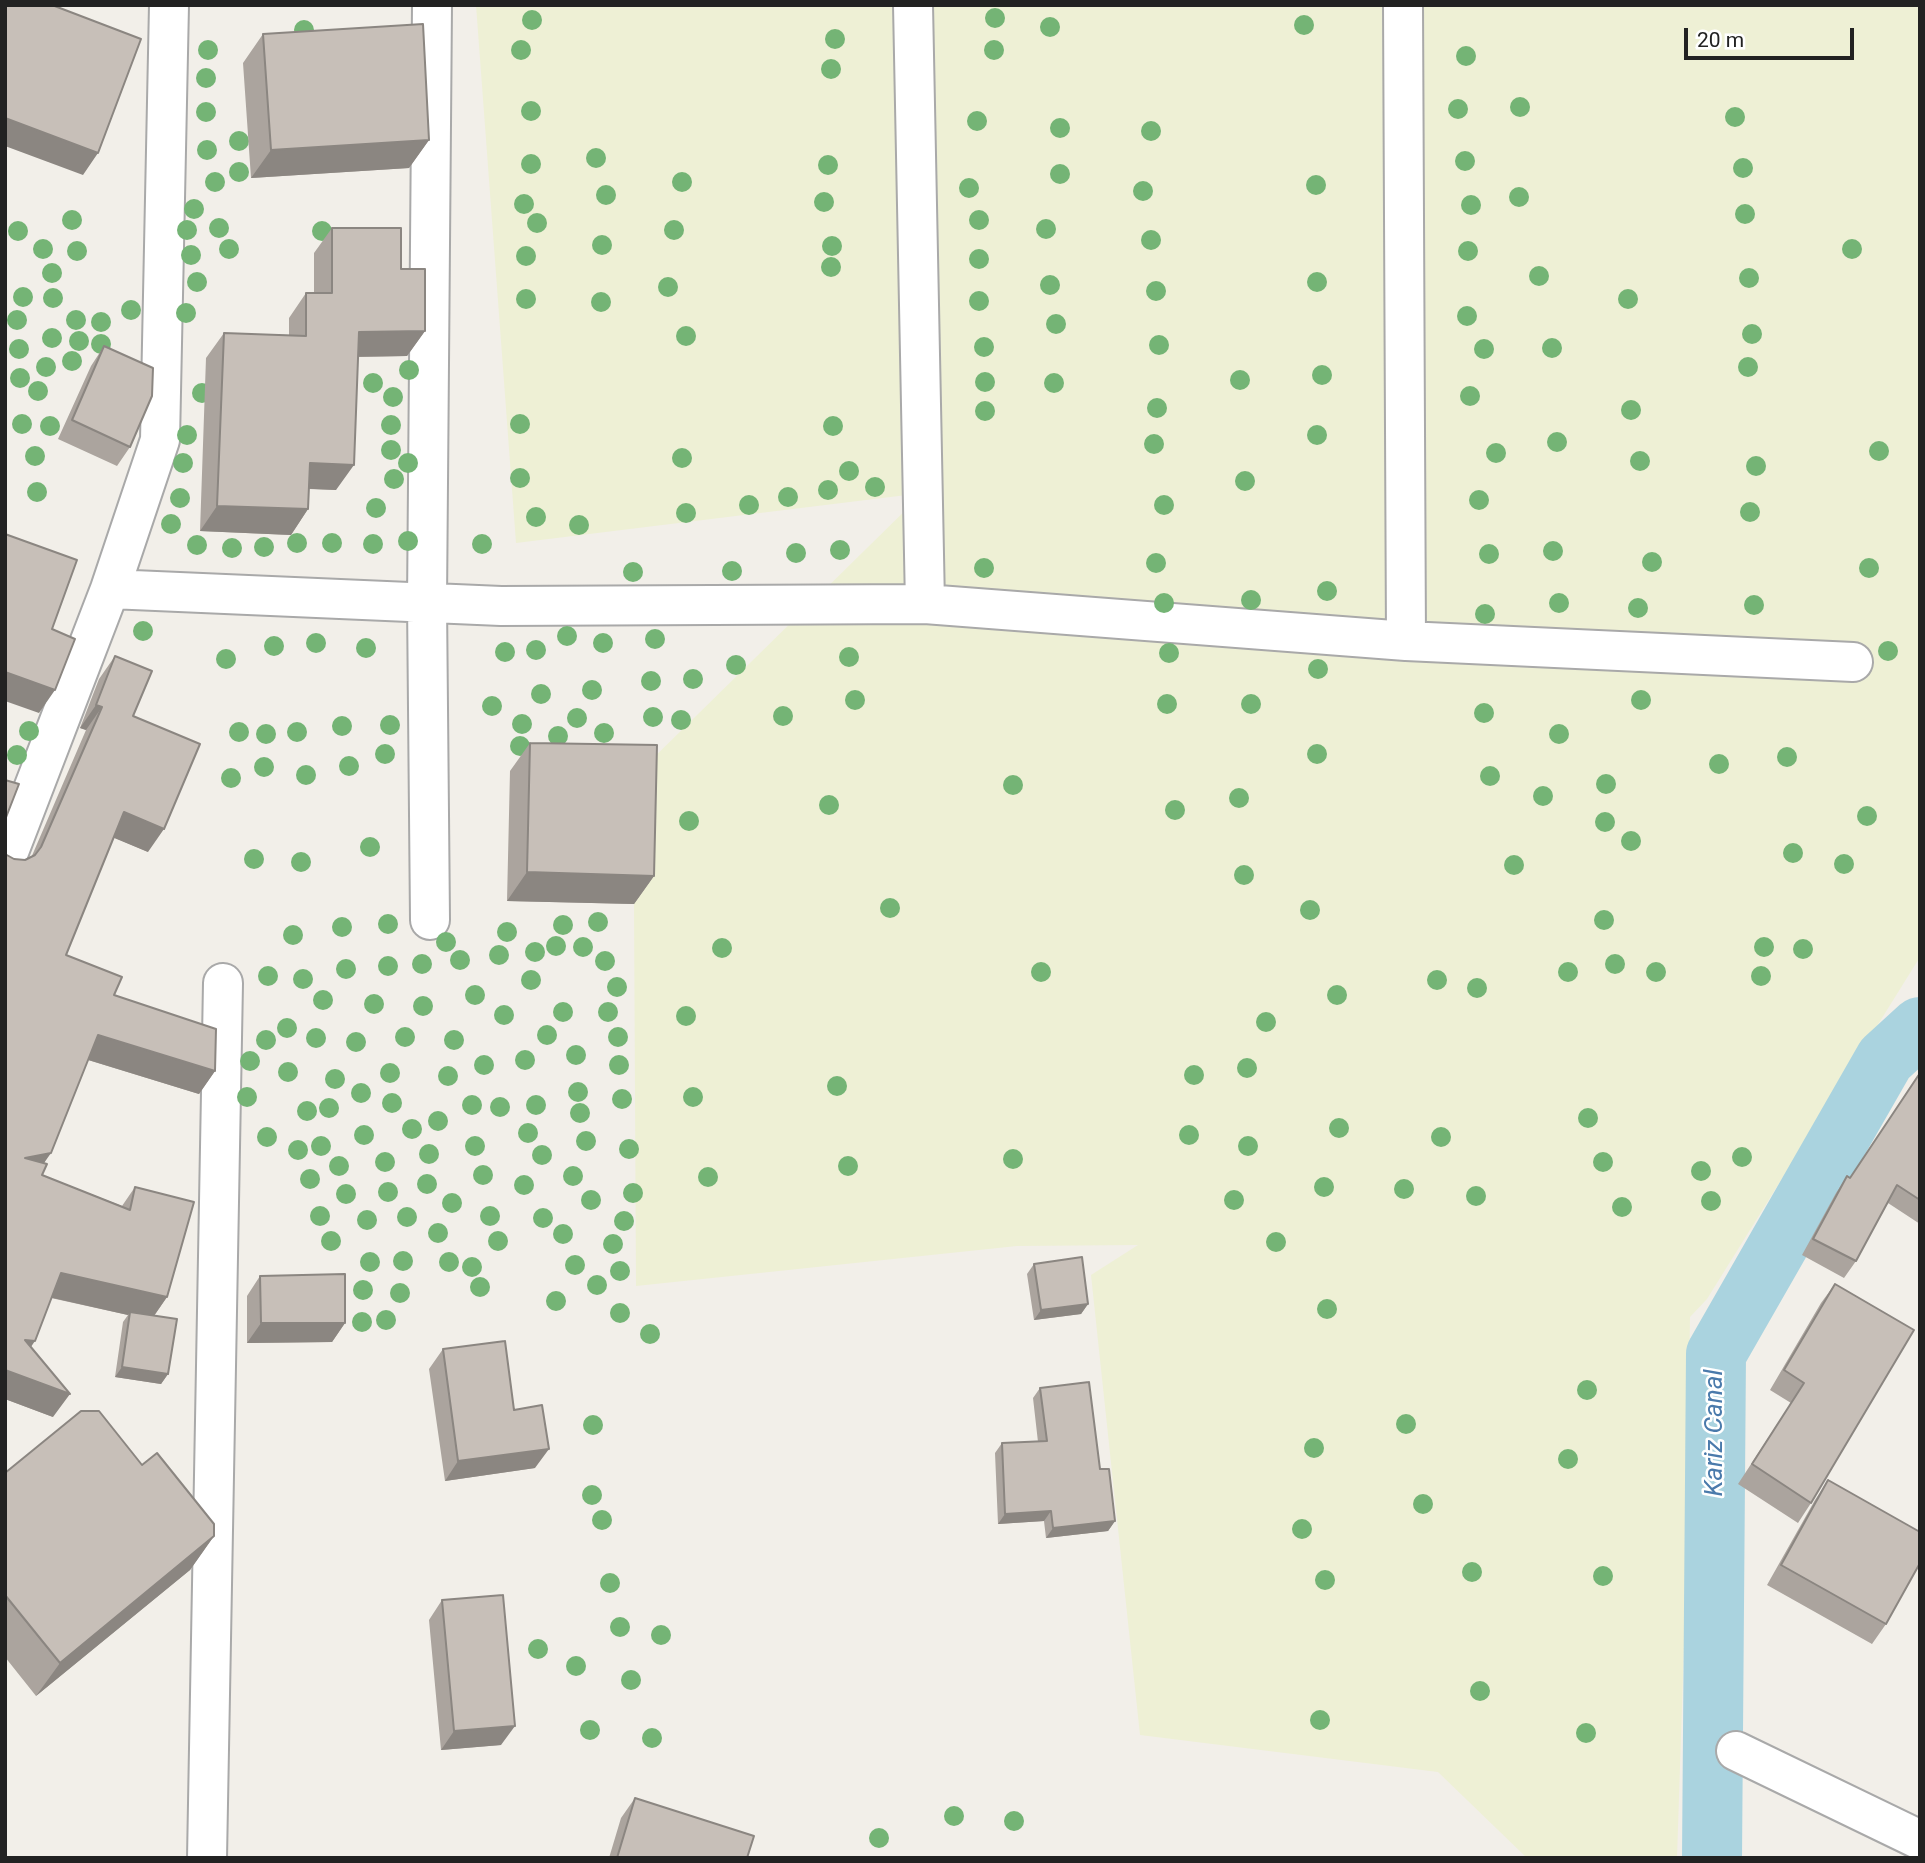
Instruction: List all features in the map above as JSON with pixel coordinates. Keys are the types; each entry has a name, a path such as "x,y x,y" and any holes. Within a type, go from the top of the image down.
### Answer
{"street":[{"path":"5,862 110,589 160,440 169,5"},
{"path":"430,920 427,602 432,5"},
{"path":"913,5 925,604"},
{"path":"1404,5 1406,641"},
{"path":"110,589 500,606 925,604 1406,641 1853,662"},
{"path":"207,1858 223,983"},
{"path":"1735,1751 1920,1840"}],"green space":[{"path":"476,5 1920,5 1920,957 1707,1299 1690,1317 1685,1615 1677,1858 1527,1858 1438,1772 1140,1735 1091,1275 1138,1245 1017,1246 636,1286 634,904 637,774 923,493 516,543"}],"building":[{"path":"5,5 52,5 141,39 98,153 5,118"},
{"path":"423,24 429,140 271,150 263,34"},
{"path":"332,228 401,228 401,269 425,269 425,331 359,332 354,465 310,463 308,509 217,506 224,333 306,336 306,293 332,293"},
{"path":"104,346 153,368 152,396 130,447 72,420"},
{"path":"5,534 77,560 52,629 75,639 55,690 5,672"},
{"path":"115,656 152,671 133,716 200,744 164,829 124,812 66,955 122,977 114,995 216,1029 215,1071 98,1035 51,1153 25,1158 47,1164 42,1175 130,1210 135,1187 194,1202 167,1297 61,1273 35,1341 25,1340 70,1394 5,1370 5,854 14,859 25,860 35,855 41,847 102,707 96,705"},
{"path":"530,743 657,745 654,876 527,872"},
{"path":"5,780 19,784 5,820"},
{"path":"1920,1073 1920,1200 1897,1185 1856,1261 1813,1239 1847,1176 1850,1178"},
{"path":"1082,1257 1088,1304 1041,1310 1034,1264"},
{"path":"345,1274 345,1323 261,1323 260,1276"},
{"path":"1835,1284 1914,1330 1811,1503 1752,1464 1804,1383 1784,1370"},
{"path":"130,1312 177,1319 168,1374 122,1367"},
{"path":"505,1341 514,1410 542,1405 549,1449 458,1461 443,1349"},
{"path":"1089,1382 1100,1469 1109,1469 1115,1521 1053,1528 1051,1511 1005,1514 1002,1443 1047,1441 1040,1388"},
{"path":"81,1411 99,1411 142,1465 157,1453 214,1524 214,1536 60,1663 5,1595 5,1473"},
{"path":"1828,1480 1920,1532 1920,1563 1886,1624 1781,1565"},
{"path":"503,1595 515,1726 454,1731 442,1600"},
{"path":"635,1798 754,1836 747,1858 617,1858"}],"waterway":[{"name":"Kariz Canal","path":"1712,1858 1716,1354 1885,1059 1920,1027"}]}
